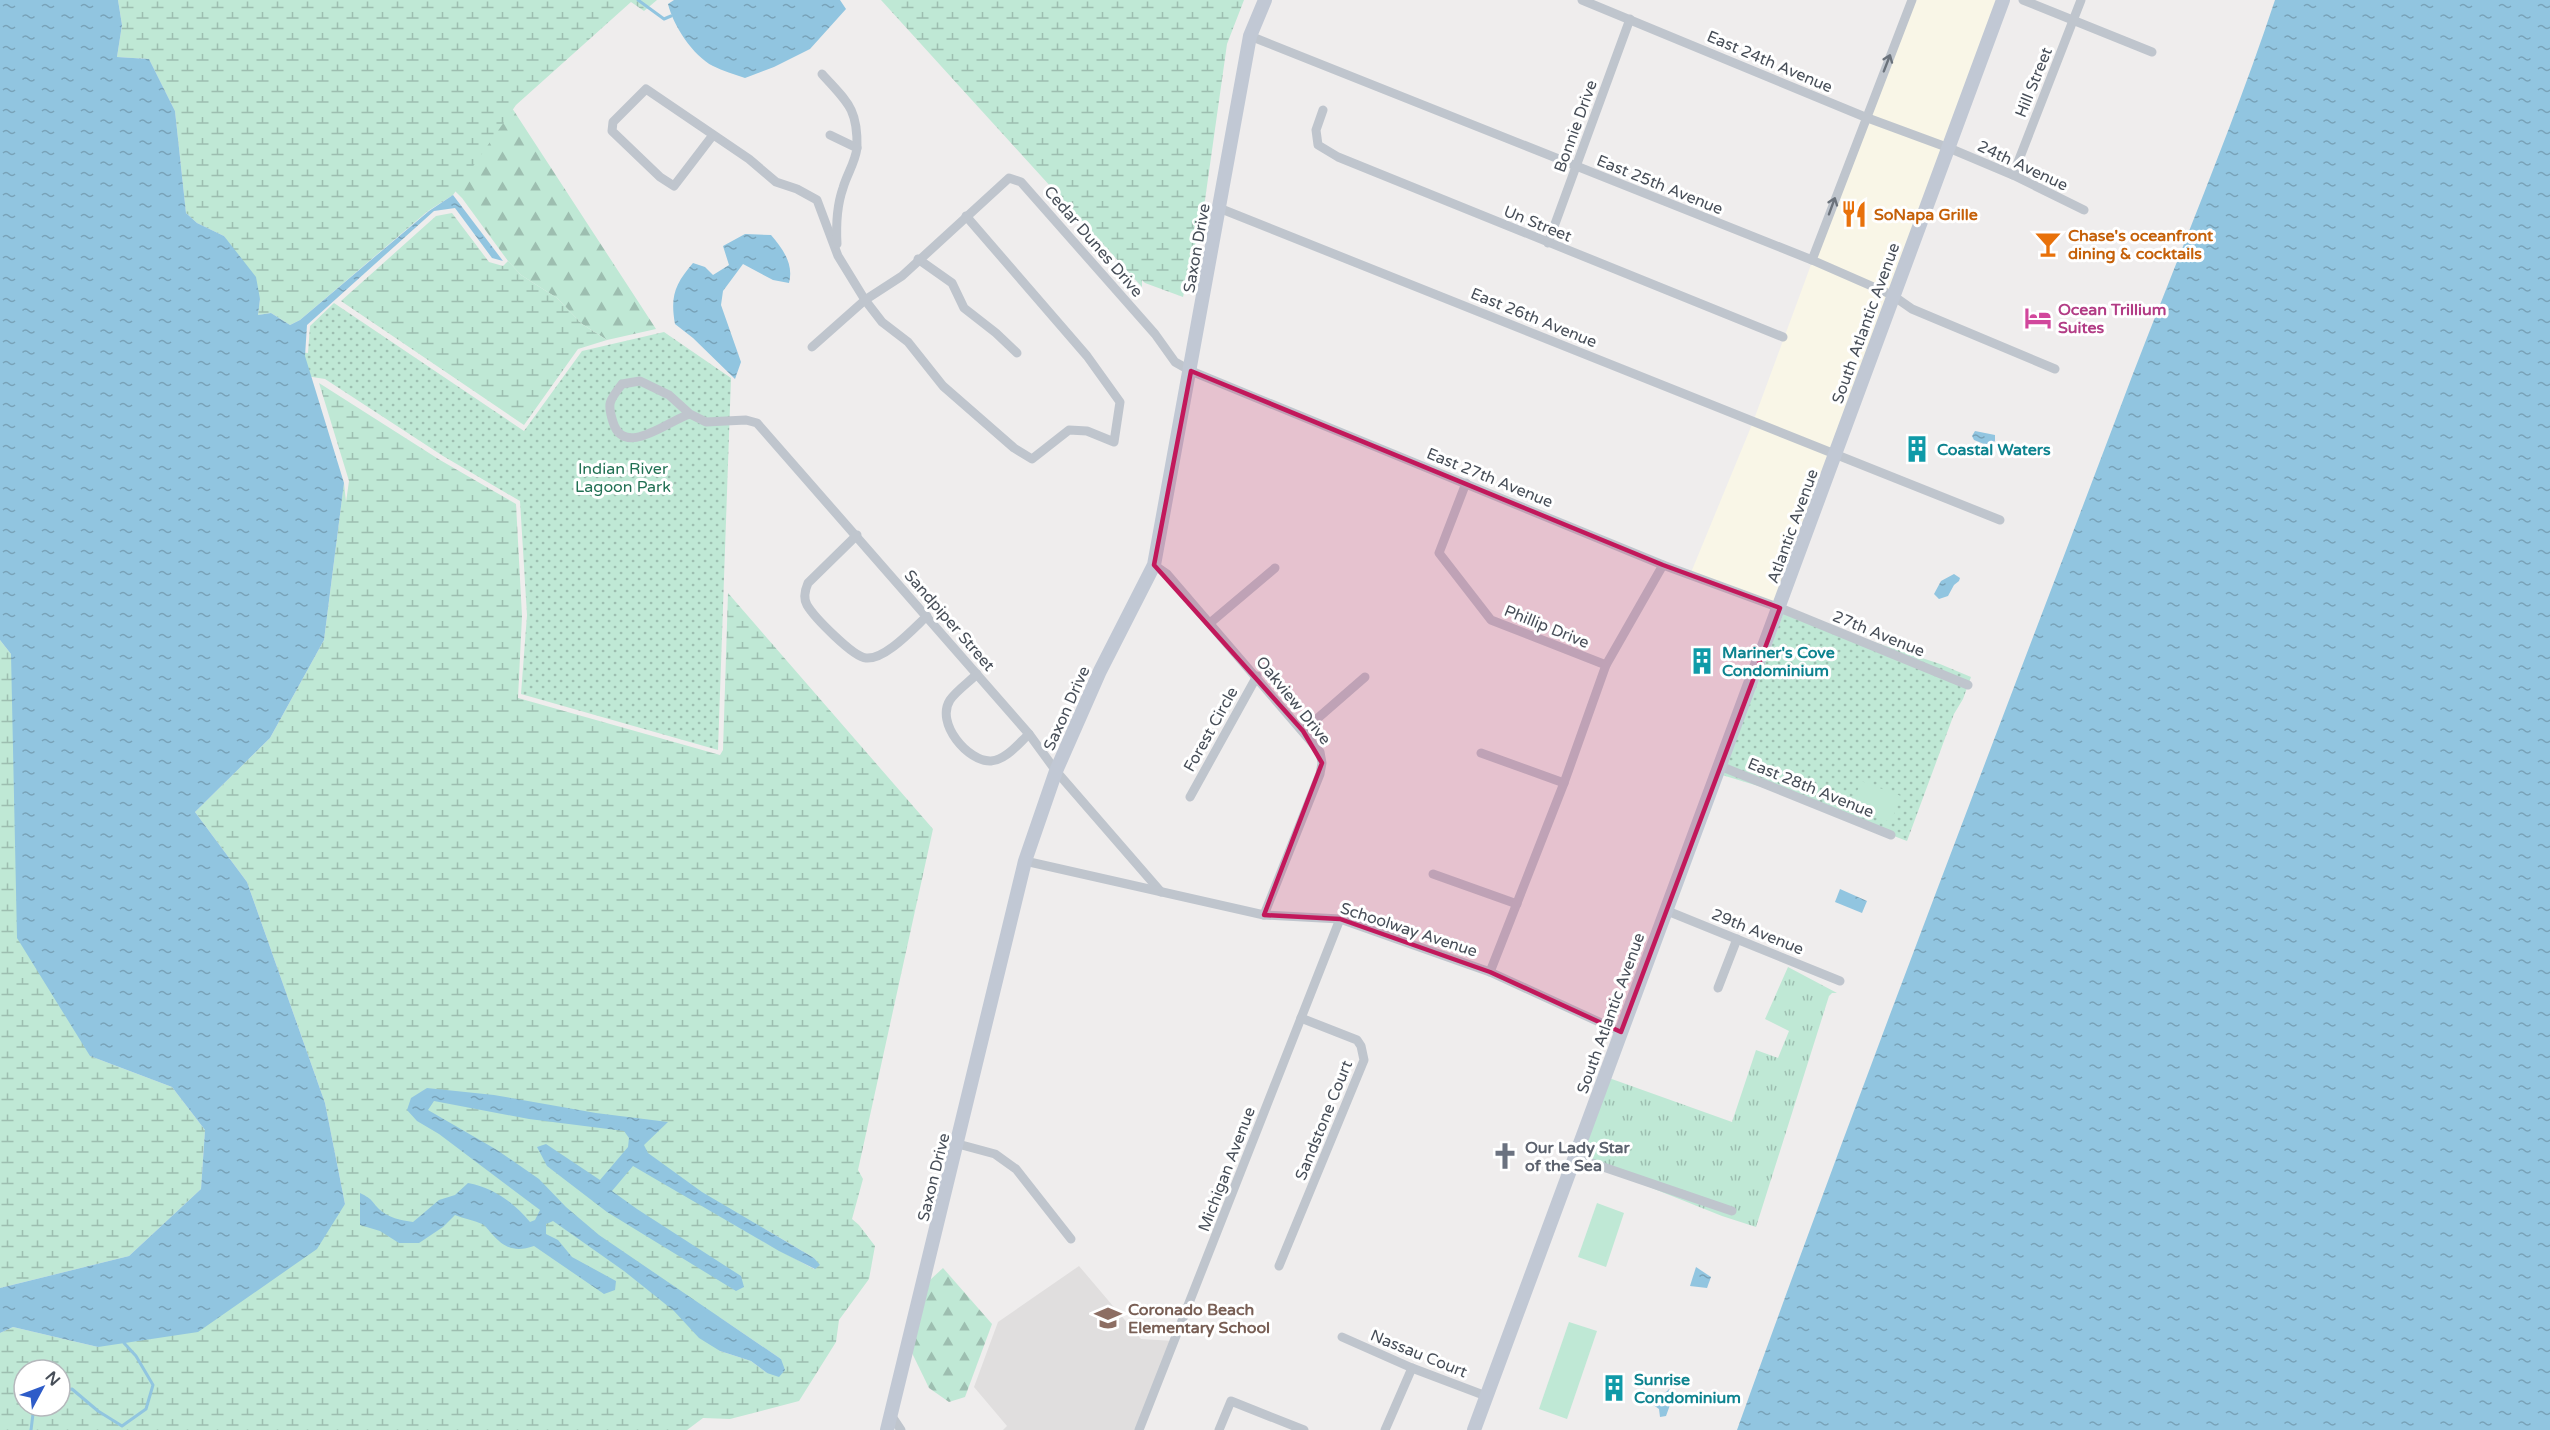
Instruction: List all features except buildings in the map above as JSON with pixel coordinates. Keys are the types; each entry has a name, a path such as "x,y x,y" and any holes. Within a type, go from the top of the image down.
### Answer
{"street":[{"name":"Saxon Drive","path":"887,1430 1025,861 1056,771 1100,670 1154,565 1250,36 1265,0"},
{"name":"East 24th Avenue","path":"1582,0 1865,117 1948,148"},
{"path":"1812,260 1865,117 1912,0"},
{"name":"South Atlantic Avenue","path":"1835,456 1892,295 2003,0"},
{"path":"2023,0 2152,52"},
{"name":"Hill Street","path":"2013,175 2081,0"},
{"name":"Bonnie Drive","path":"1548,243 1630,19"},
{"name":"East 25th Avenue","path":"1250,36 1812,260 1892,295 1912,309 2055,369"},
{"path":"822,74 853,108 857,129 856,160 842,189 836,229 838,256"},
{"path":"713,135 674,186 660,177 612,130 613,122 646,89 749,159 776,182 797,189 817,200 838,256 865,300 882,322 908,342 943,386 1014,448 1032,459 1069,430 1087,431 1114,442 1120,402 1087,356 966,216"},
{"name":"Un Street","path":"1323,110 1316,130 1318,145 1338,157 1783,337"},
{"path":"830,135 857,148"},
{"name":"24th Avenue","path":"1948,148 2013,175 2084,210"},
{"name":"Cedar Dunes Drive","path":"812,347 865,300 902,276 1009,178 1021,182 1155,334 1175,362 1191,371"},
{"name":"East 26th Avenue","path":"1220,208 1516,325 1835,456 2000,520"},
{"path":"918,259 952,283 964,308 1017,353"},
{"name":"East 27th Avenue","path":"1191,371 1663,565 1780,608"},
{"name":"Sandpiper Street","path":"690,414 636,439 623,436 616,431 608,411 613,396 622,384 640,381 669,394 690,414 706,422 746,420 757,423 1029,734 1056,771 1161,892"},
{"name":"Atlantic Avenue","path":"1780,608 1835,456"},
{"name":"Phillip Drive","path":"1466,483 1439,553 1491,620 1606,665"},
{"path":"857,536 808,583 804,593 807,605 851,652 867,658 883,654 927,616"},
{"name":"Oakview Drive","path":"1154,565 1167,574 1320,752 1322,763 1320,774 1264,915"},
{"name":"Schoolway Avenue","path":"1025,861 1264,915 1341,919 1490,972 1564,783 1606,665 1663,565"},
{"path":"1210,623 1275,568"},
{"name":"South Atlantic Avenue","path":"1474,1430 1665,910 1780,608"},
{"name":"27th Avenue","path":"1780,608 1968,685"},
{"path":"977,674 950,701 946,711 949,730 974,756 990,761 1002,758 1029,734"},
{"name":"Forest Circle","path":"1190,797 1257,676"},
{"path":"1303,731 1365,676"},
{"path":"1481,753 1564,783"},
{"name":"East 28th Avenue","path":"1720,766 1891,835"},
{"path":"1433,874 1517,904"},
{"name":"29th Avenue","path":"1665,910 1840,981"},
{"name":"Michigan Avenue","path":"1139,1430 1341,919"},
{"path":"1718,988 1737,939"},
{"path":"1490,972 1621,1032"},
{"name":"Sandstone Court","path":"1279,1266 1364,1060 1357,1040 1301,1018"},
{"path":"958,1144 994,1154 1016,1168 1071,1239"},
{"path":"1574,1157 1732,1211"},
{"name":"Nassau Court","path":"1342,1337 1412,1368 1486,1396"},
{"path":"1386,1430 1412,1368"},
{"path":"1219,1430 1231,1401 1304,1430"},
{"path":"891,1415 901,1430"}],"highlighted area":[{"path":"1191,371 1663,565 1780,608 1621,1032 1490,972 1340,919 1264,915 1322,763 1303,731 1154,565"}],"shaded area":[{"path":"1912,0 2003,0 1780,608 1690,575 1753,422 1847,167"},
{"path":"1079,1266 1141,1339 1174,1341 1139,1430 1003,1430 1007,1426 974,1387 998,1322"}],"green space":[{"path":"118,0 657,0 644,11 631,2 516,105 453,195 428,211 300,320 290,325 271,313 258,315 260,299 224,236 197,223 186,213 175,111 149,59 117,57 122,25"},
{"path":"881,0 1244,0 1227,44 1204,207 1183,297 1142,280 1142,287"},
{"path":"512,108 656,329 607,340 582,324 557,298 521,275 455,191"},
{"path":"452,213 489,262 503,266 508,261 521,275 557,298 582,324 607,340 578,349 524,425 341,301 436,216"},
{"name":"Indian River Lagoon Park","path":"334,303 524,431 582,351 664,332 731,378 718,750 521,694 527,615 520,501 443,456 325,379 262,369 261,348 308,353 310,326"},
{"path":"319,383 440,460 516,504 522,616 518,698 720,755 723,750 728,593 933,829 858,1170 863,1179 852,1219 875,1246 869,1279 839,1320 836,1342 799,1401 730,1419 703,1418 687,1430 0,1430 0,1333 13,1327 98,1347 345,1204 325,1103 247,882 195,812 270,738 324,640 344,483 346,502 349,481","holes":["765,1229 814,1258 819,1265 814,1269 759,1239","719,1317 781,1359 767,1373 751,1361 720,1351"]},
{"path":"1784,612 1940,664 1971,677 1963,699 1954,714 1907,841 1778,792 1722,775"},
{"path":"0,640 11,654 90,1056 172,1087 205,1130 201,1189 129,1256 0,1288"},
{"path":"1861,781 1901,796 1891,822 1851,808"},
{"path":"1788,967 1837,993 1829,996 1756,1227 1722,1216 1579,1159 1609,1078 1732,1122 1756,1050 1778,1058 1789,1031 1765,1019"},
{"path":"1597,1203 1624,1213 1606,1267 1578,1257"},
{"path":"943,1268 992,1324 965,1397 949,1402 929,1388 912,1353 930,1280"},
{"path":"1569,1322 1597,1331 1567,1419 1539,1409"}],"water":[{"path":"0,0 118,0 122,25 117,57 149,59 175,111 186,213 197,223 224,236 256,277 260,299 258,315 271,313 290,325 300,320 429,211 453,195 503,261 492,258 455,208 434,211 307,325 305,356 344,483 324,640 270,738 195,812 247,882 325,1103 345,1204 317,1249 198,1332 98,1347 13,1327 0,1333 0,1288 129,1256 201,1189 205,1130 172,1087 90,1056 17,938 11,654 0,640"},
{"path":"674,0 840,0 846,9 810,49 745,78 713,66 691,48 679,30 668,4"},
{"path":"2275,0 2550,0 2550,1430 1737,1430 1877,1049 2137,364 2238,105"},
{"path":"745,234 771,235 789,263 790,276 789,283 773,280 743,264 723,291 721,305 741,362 735,379 693,338 675,324 673,306 678,284 693,263 705,267 713,275 729,265 723,246"},
{"path":"1975,431 1995,435 1995,441 1989,446 1974,440 1972,436"},
{"path":"1954,574 1960,578 1959,581 1948,596 1939,599 1934,594 1941,581"},
{"path":"1840,889 1867,901 1862,913 1835,902"},
{"path":"427,1088 494,1095 596,1113 668,1122 644,1145 648,1153 702,1192 814,1258 820,1265 815,1269 779,1251 633,1166 612,1191 741,1276 744,1287 736,1291 607,1212 547,1166 537,1147 546,1144 600,1180 628,1147 629,1138 624,1131 529,1119 434,1101 428,1110 497,1150 539,1179 566,1207 599,1235 781,1359 785,1370 779,1377 767,1373 751,1361 720,1351 699,1338 674,1311 624,1271 553,1221 546,1224 546,1234 558,1240 572,1257 616,1281 615,1290 604,1294 534,1246 522,1249 511,1248 497,1239 482,1224 455,1215 443,1227 419,1243 399,1243 380,1231 360,1225 360,1193 370,1199 386,1215 413,1222 439,1200 455,1195 468,1183 486,1188 502,1197 530,1222 535,1220 540,1210 439,1134 417,1121 407,1110 411,1098"},
{"path":"1696,1267 1711,1277 1707,1288 1690,1286"},
{"path":"1669,1389 1674,1394 1666,1416 1660,1417 1659,1409 1649,1402 1653,1394 1664,1394"}],"waterway":[{"path":"638,0 664,19 671,16"},
{"path":"72,1389 98,1411 122,1426 146,1409 153,1385 136,1356 124,1343"},
{"path":"31,1430 32,1418"}],"place":[{"name":"SoNapa Grille","path":"1854,214"},
{"name":"Chase's oceanfront dining & cocktails","path":"2048,244"},
{"name":"Ocean Trillium Suites","path":"2038,318"},
{"name":"Coastal Waters","path":"1917,449"},
{"name":"Mariner's Cove Condominium","path":"1702,661"},
{"name":"Our Lady Star of the Sea","path":"1505,1156"},
{"name":"Coronado Beach Elementary School","path":"1108,1318"},
{"name":"Sunrise Condominium","path":"1614,1388"}]}
